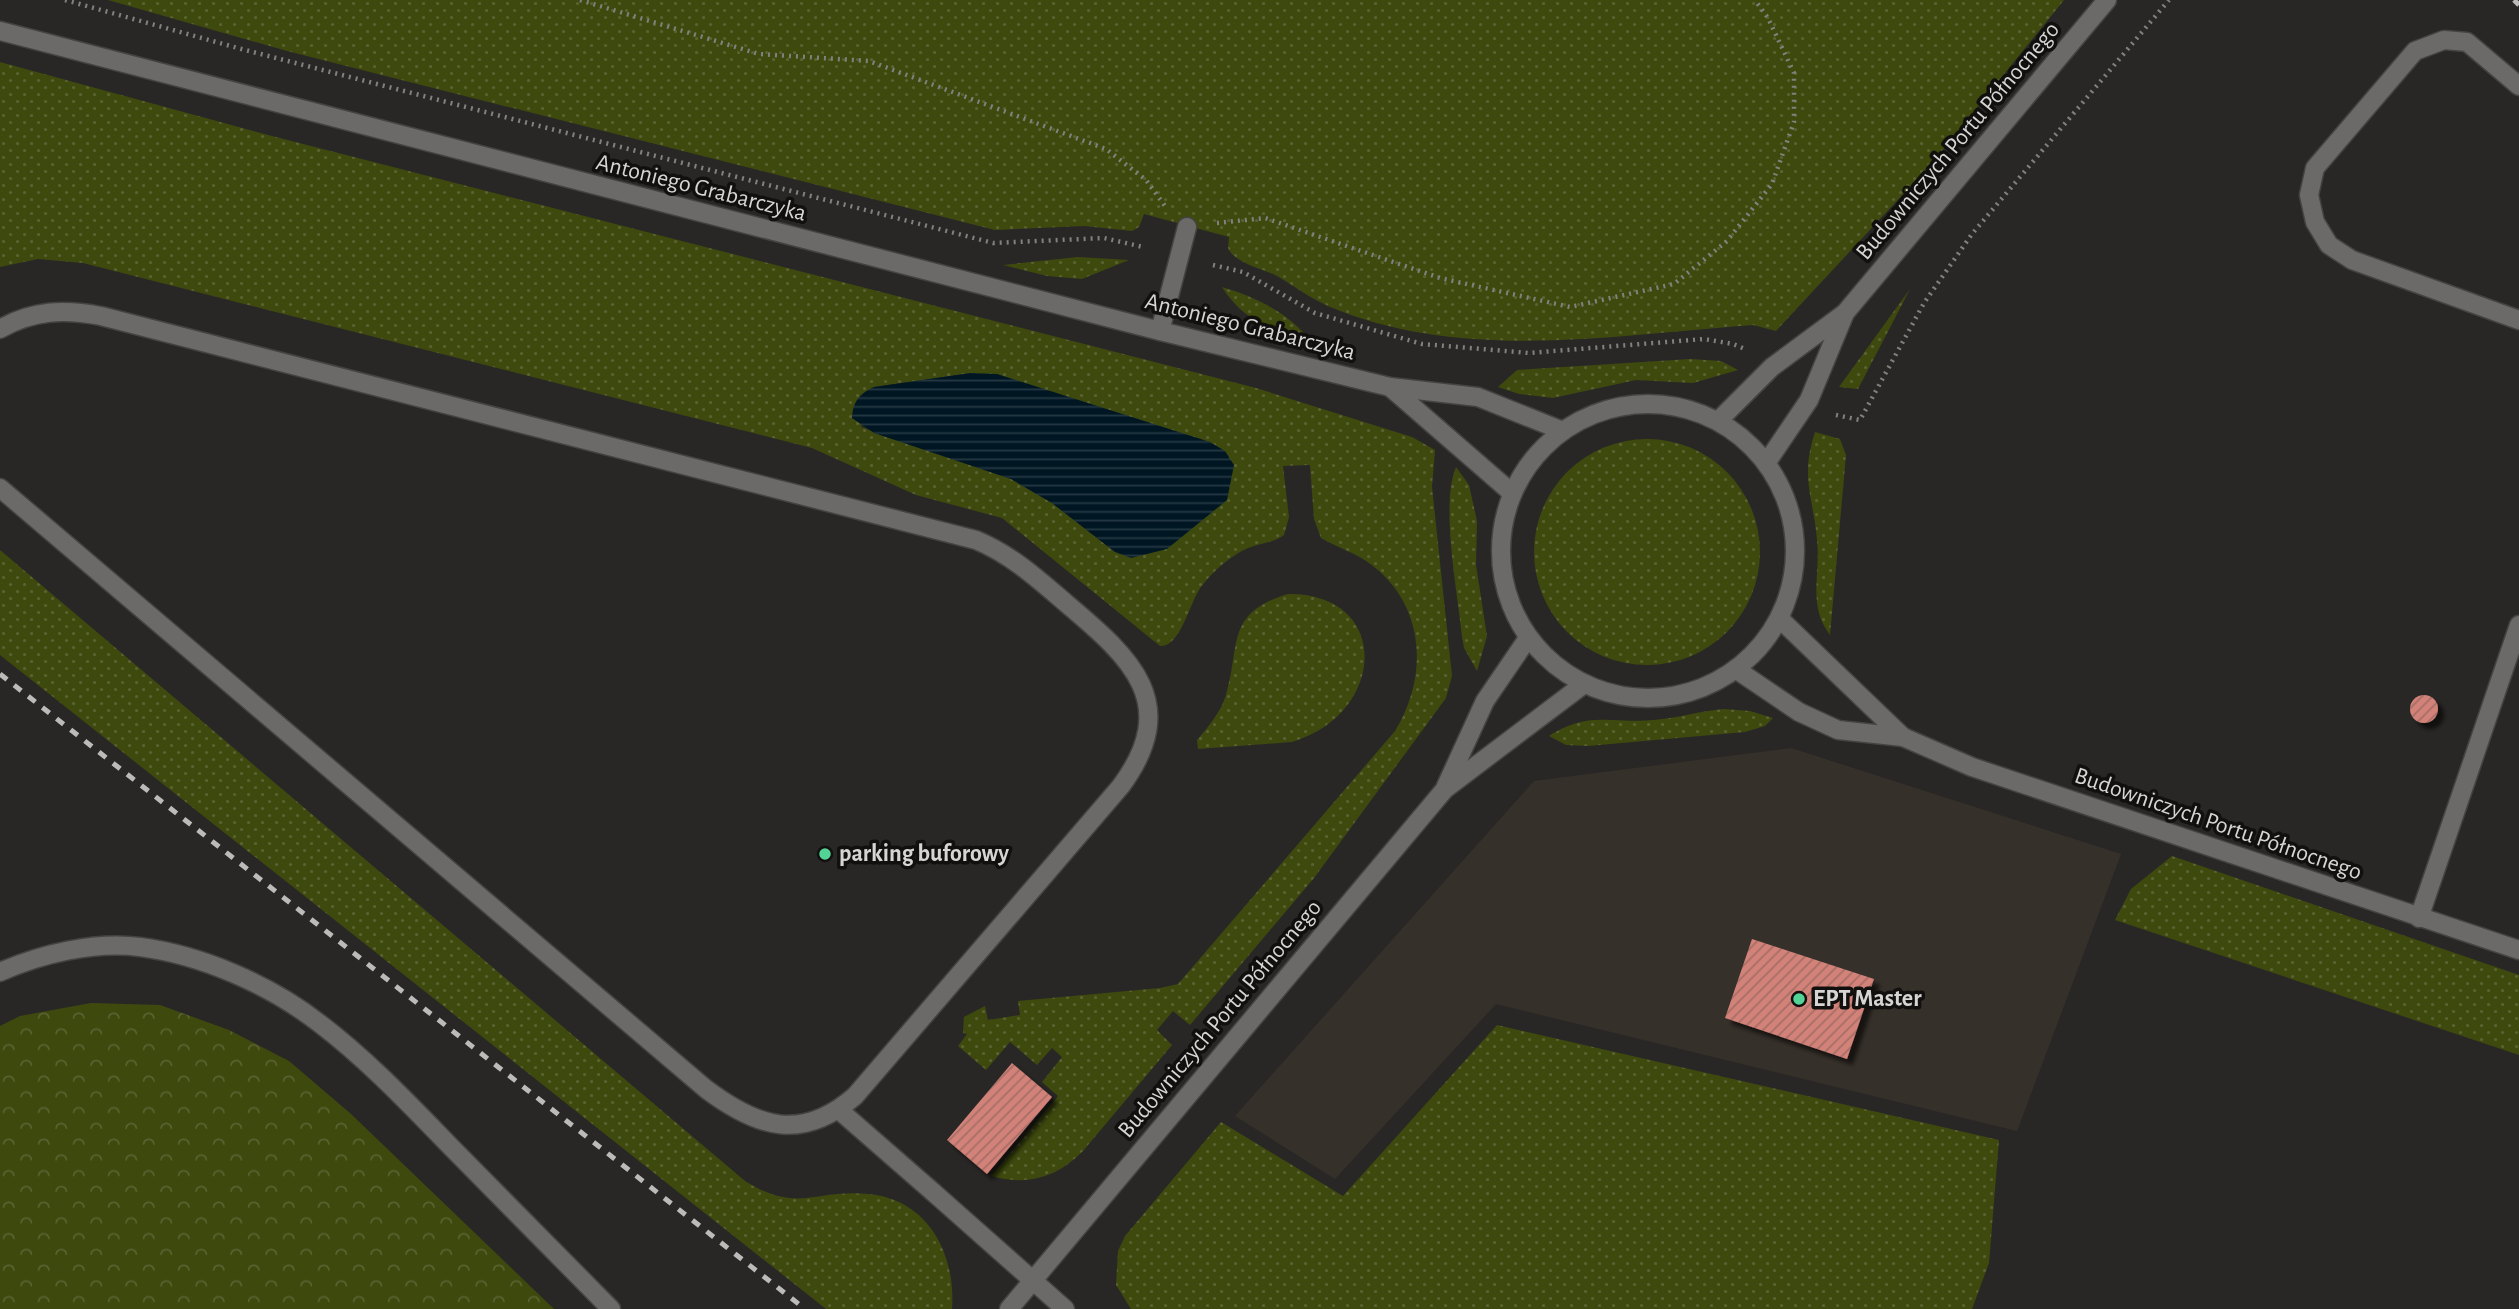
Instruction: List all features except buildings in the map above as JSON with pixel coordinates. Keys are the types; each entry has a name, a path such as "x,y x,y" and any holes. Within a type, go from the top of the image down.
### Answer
{"street":[{"name":"Budowniczych Portu Północnego","path":"1718,421 1772,368 1845,313 2107,0"},
{"name":"Antoniego Grabarczyka","path":"0,32 1160,331 1390,387 1478,397 1558,429"},
{"path":"2519,86 2467,41 2444,40 2415,51 2315,168 2309,195 2315,222 2329,245 2352,260 2519,320"},
{"path":"1160,331 1187,227"},
{"path":"0,329 18,319 50,312 101,316 955,534 996,548 1111,641 1136,671 1146,703 1146,735 1142,752 1132,771 870,1080 839,1110 809,1123 788,1126 758,1121 727,1105 0,488"},
{"name":"Budowniczych Portu Północnego","path":"1767,462 1809,400 1845,313"},
{"name":"Antoniego Grabarczyka","path":"1390,387 1512,493"},
{"path":"1647,403 1684,408 1718,421 1744,439 1767,462 1787,498 1796,539 1793,580 1780,619 1761,646 1737,670 1701,690 1661,699 1619,696 1584,684 1551,663 1528,638 1510,603 1500,564 1502,525 1512,493 1528,464 1558,429 1611,408 1647,403"},
{"name":"Budowniczych Portu Północnego","path":"1780,619 1903,737"},
{"path":"2419,918 2519,625"},
{"name":"Budowniczych Portu Północnego","path":"1445,789 1485,701 1528,638"},
{"name":"Budowniczych Portu Północnego","path":"1737,670 1799,712 1838,730 1903,737 1985,771 2519,950"},
{"name":"Budowniczych Portu Północnego","path":"1009,1309 1445,789 1584,684"},
{"path":"0,972 27,960 82,949 139,947 197,961 256,984 318,1021 370,1066 611,1309"},
{"path":"839,1110 1065,1309"}],"path":[{"path":"65,0 245,50 992,243 1104,237 1143,247"},
{"path":"580,0 759,54 869,61 1107,149 1146,180 1166,208 1187,227 1265,218 1440,278 1570,307 1674,284 1727,241 1772,184 1794,122 1794,73 1768,18 1755,0"},
{"path":"1823,412 1860,420 1924,303 1972,234 2169,0"},
{"path":"1213,265 1243,272 1315,313 1422,344 1529,353 1704,339 1733,344 1746,350"}],"shaded area":[{"path":"1791,748 2121,854 2017,1131 1496,1004 1335,1179 1235,1116 1534,781"}],"green space":[{"path":"108,0 2064,0 1933,162 1776,331 1753,325 1538,341 1484,340 1379,324 1328,306 1277,276 1236,258 1228,248 1229,237 1144,214 1139,227 1132,231 1084,226 995,230 287,51"},
{"path":"0,62 268,135 1256,388 1412,437 1435,450 1432,487 1452,676 1446,698 1314,878 1190,1025 1173,1011 1157,1030 1172,1045 1083,1151 1063,1168 1041,1177 1017,1180 991,1176 1058,1096 1042,1082 1062,1057 1052,1048 1037,1065 1010,1042 986,1070 958,1046 967,1034 963,1033 964,1017 985,1006 988,1020 1020,1015 1018,1001 1178,984 1395,731 1406,710 1417,666 1412,622 1391,583 1373,566 1321,538 1314,519 1310,465 1283,466 1289,517 1284,535 1248,548 1222,564 1201,587 1174,639 1160,646 1002,518 916,495 812,448 83,263 38,259 0,267","holes":["971,373 1115,552 1052,503 1011,479 861,427 874,387"]},
{"path":"1078,257 1129,260 1082,279 1047,276 1003,265"},
{"path":"1222,287 1269,306 1290,320 1308,338 1270,328 1248,316"},
{"path":"1910,289 1858,389 1839,387"},
{"path":"1690,359 1721,361 1738,370 1693,383 1636,380 1553,398 1519,394 1498,387 1517,370"},
{"path":"1815,432 1840,439 1846,455 1830,635 1819,612 1816,589 1818,553 1808,475"},
{"path":"1647,439 1669,441 1700,452 1727,472 1747,499 1758,530 1758,574 1747,605 1727,632 1700,652 1669,663 1647,665 1625,663 1594,652 1567,632 1547,605 1536,574 1534,552 1536,530 1547,499 1567,472 1594,452 1625,441"},
{"path":"1456,467 1469,485 1477,521 1476,565 1487,636 1477,671 1464,648 1452,550 1450,504"},
{"path":"0,550 745,1181 779,1196 806,1198 834,1194 868,1194 889,1198 907,1206 922,1218 943,1250 952,1288 952,1309 826,1309 0,655"},
{"path":"1288,594 1322,599 1346,613 1360,633 1365,657 1360,683 1346,707 1323,728 1292,742 1198,749 1197,740 1224,701 1239,632 1245,621 1268,602"},
{"path":"1724,709 1750,711 1773,718 1765,726 1745,732 1588,746 1566,745 1549,736 1576,723 1654,720"},
{"path":"2172,856 2519,975 2519,1055 2115,920 2131,889"},
{"path":"91,1003 160,1005 229,1030 289,1061 351,1114 554,1309 0,1309 0,1026 20,1016"},
{"path":"1497,1025 1999,1140 1989,1263 1972,1309 1131,1309 1116,1285 1118,1251 1125,1236 1221,1122 1343,1196"}],"water":[{"path":"971,373 997,374 1210,442 1225,451 1234,465 1227,500 1167,549 1131,558 1115,552 1052,503 1011,479 874,433 852,418 858,399 874,387"}],"railway":[{"path":"2514,0 2519,5"},
{"path":"0,674 805,1309"}],"place":[{"name":"parking buforowy","path":"825,854"},
{"name":"EPT Master","path":"1799,999"}]}
